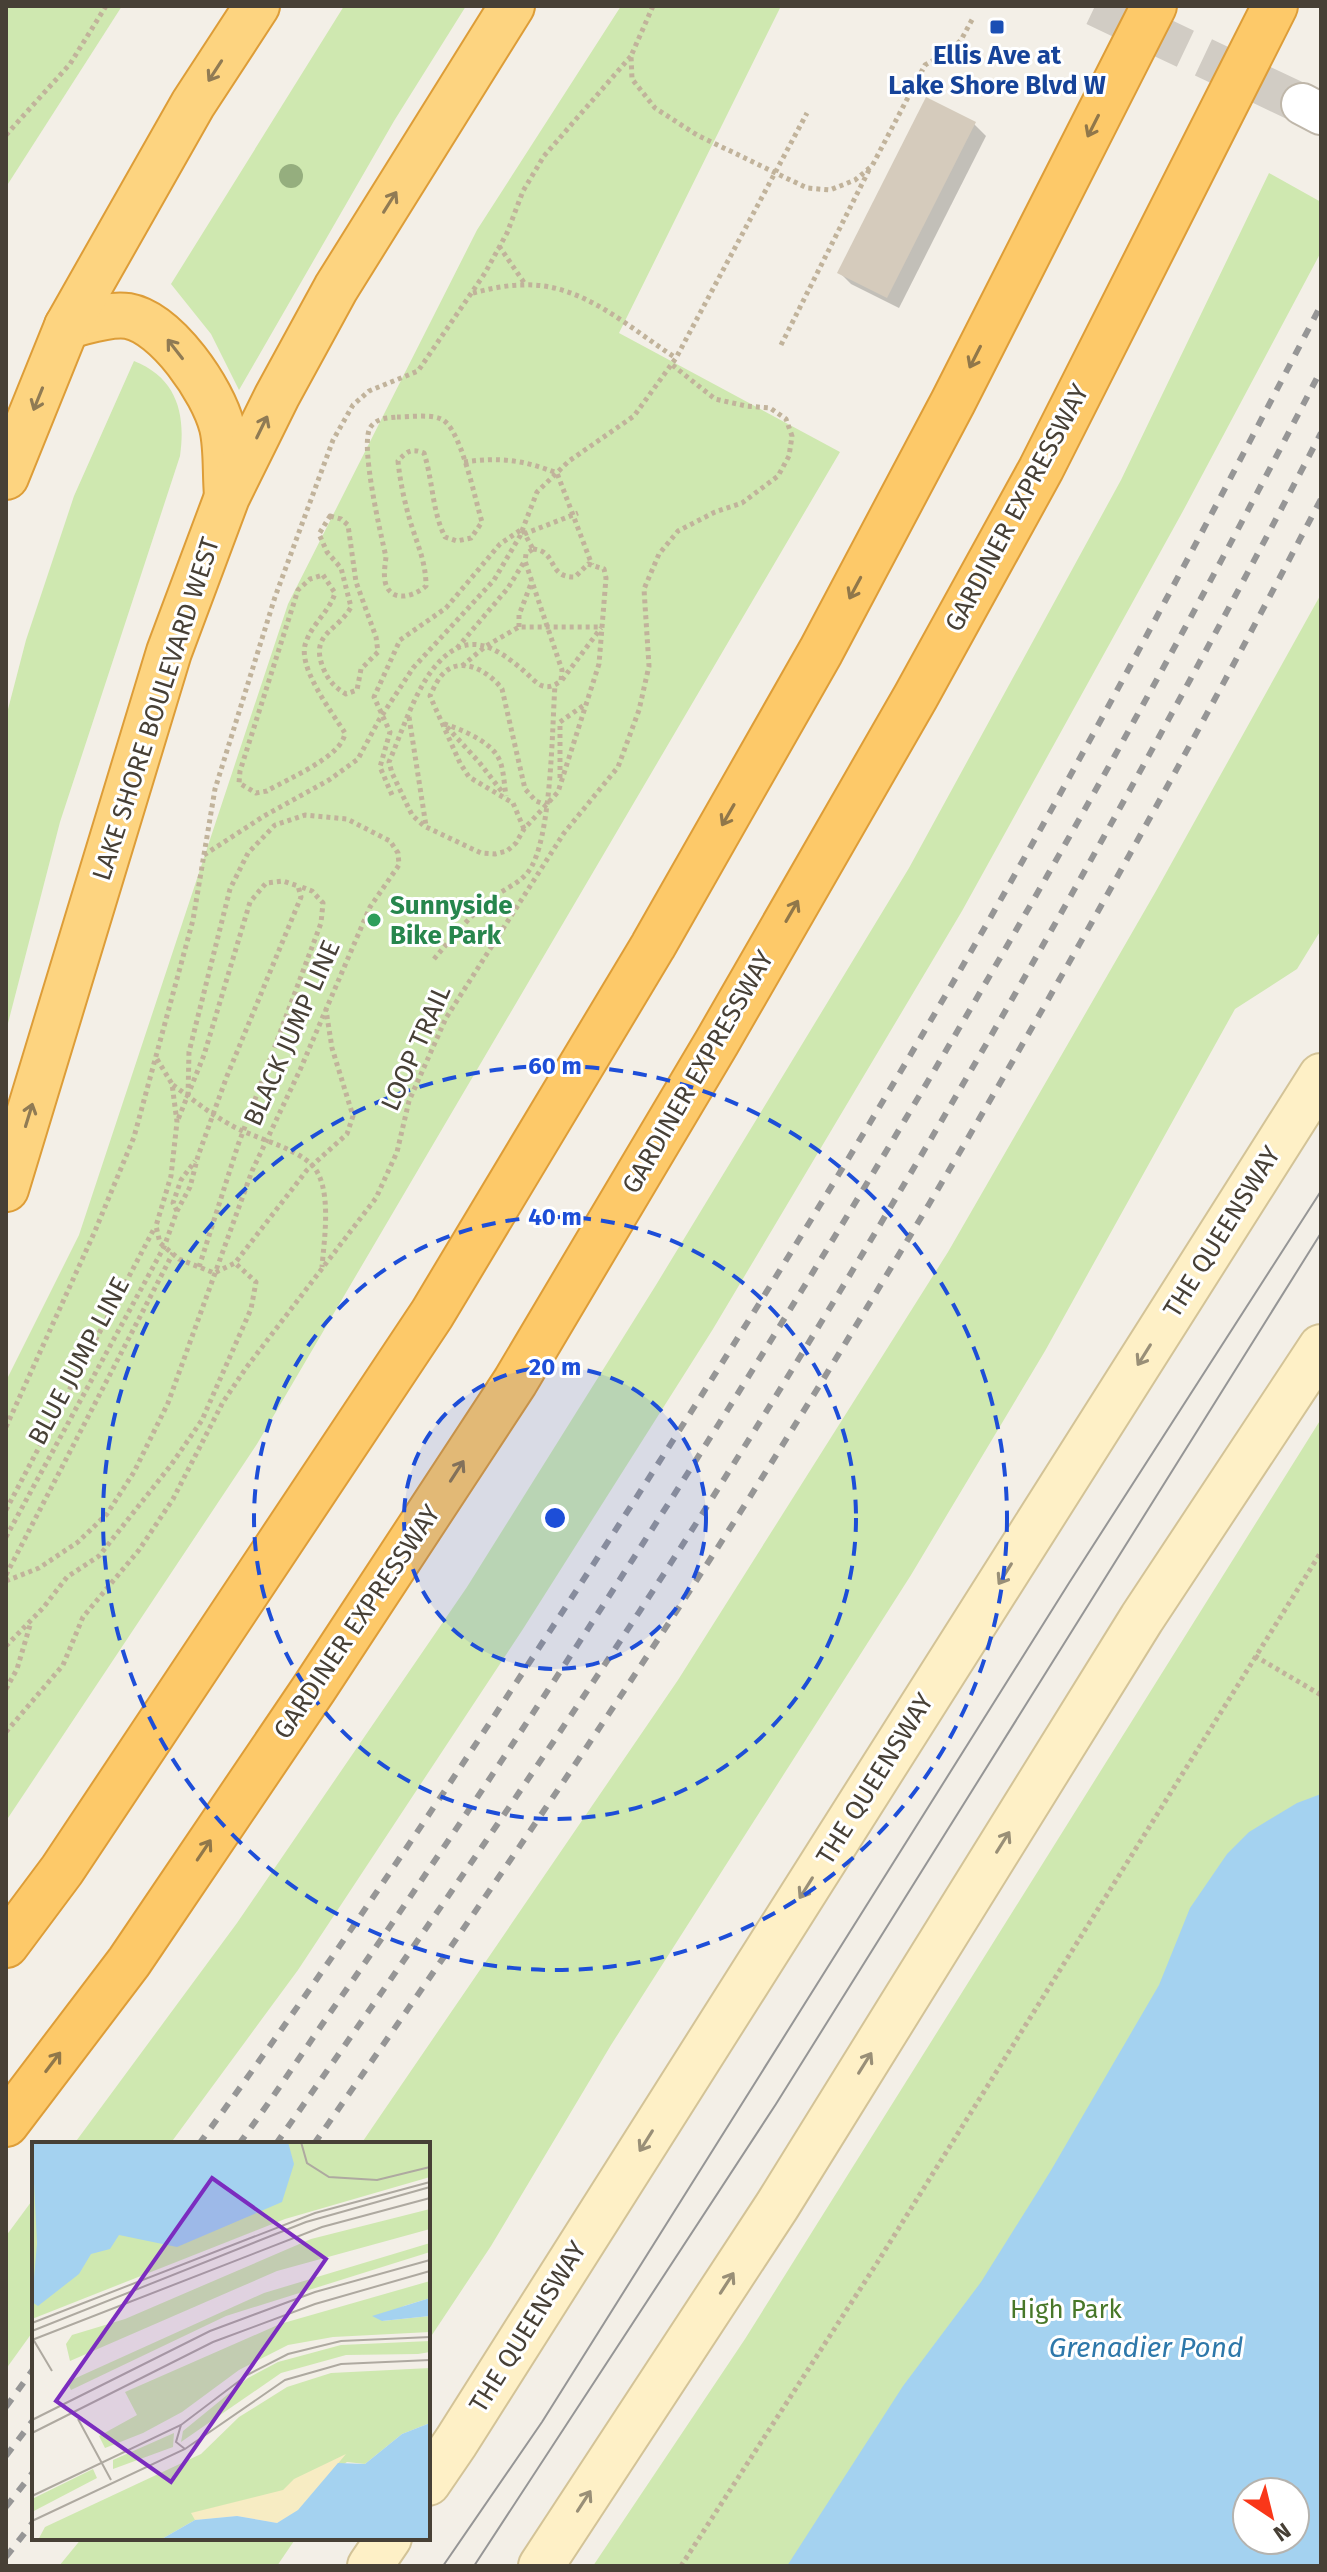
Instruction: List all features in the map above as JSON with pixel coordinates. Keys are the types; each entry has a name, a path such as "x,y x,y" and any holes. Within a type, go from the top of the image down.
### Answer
{"highway":[{"path":"6,477 67,326 193,104 257,6"},
{"name":"LAKE SHORE BOULEVARD WEST","path":"6,1189 169,652 227,497 336,288 512,6"},
{"path":"6,1945 71,1857 432,1314 653,946 821,651 953,402 1154,6"},
{"name":"GARDINER EXPRESSWAY","path":"6,2124 129,1962 315,1687 515,1382 725,1028 916,696 1041,469 1275,6"},
{"path":"67,326 107,317 128,316 148,323 170,341 196,376 222,427 227,497"}],"main road":[{"name":"THE QUEENSWAY","path":"430,2480 1321,1076"},
{"path":"541,2566 777,2206 1142,1618 1321,1347"},
{"path":"370,2566 388,2540"}],"path":[{"path":"6,135 70,64 106,6"},
{"path":"6,1427 134,1137 193,920 215,789 275,597 333,440 353,405 369,391 418,371 473,293 499,246 523,191 544,156 631,56 653,6"},
{"path":"781,345 925,65 950,51 961,40 973,18"},
{"path":"631,56 632,79 655,108 697,135 807,188 830,190 855,180 872,166"},
{"path":"203,856 264,816 329,780 358,759 381,716 413,668 494,580 523,532 537,492 569,461 634,416 676,358 807,113"},
{"path":"499,246 525,284"},
{"path":"473,293 525,284 585,299 614,314 676,358"},
{"name":"LOOP TRAIL","path":"6,1732 63,1665 83,1617 139,1550 173,1499 223,1402 246,1368 376,1198 397,1152 409,1101 446,1018 564,833 618,767 639,710 649,666 644,589 659,554 678,531 715,512 742,503 778,476 789,456 792,436 786,419 770,408 715,399 671,364"},
{"path":"439,417 450,425 464,462 482,522 471,538 457,541 445,537 438,523 430,470 424,453 415,449 406,451 398,461 411,524 426,566 426,586 417,594 404,596 392,593 387,587 386,557 367,455 370,427 384,418 439,417"},
{"path":"464,462 495,458 532,464 557,473 576,514 592,565"},
{"path":"392,795 380,767 390,732 374,697 400,640 446,608 500,544 523,532 576,514"},
{"path":"330,516 348,525 351,551 356,582 376,637 378,652 361,669 357,690 346,694 334,688 323,670 317,651 330,628 345,618 351,607 341,568 327,552 319,534 330,516"},
{"path":"523,532 533,549"},
{"path":"533,549 542,550 551,558 556,571 564,577 575,577 588,564 592,565 604,569 606,578 599,664 558,792 507,851 481,853 426,827 412,815 389,762 427,678 439,661 456,649 508,588 526,554 533,549"},
{"path":"434,959 487,902 531,869 541,839 562,670 525,561"},
{"path":"323,575 335,593 332,603 307,638 304,655 307,669 345,733 340,747 332,754 267,791 256,793 239,783 240,771 298,590 310,579 323,575"},
{"path":"519,627 519,615 533,580"},
{"path":"462,666 486,646 519,627 602,627"},
{"path":"456,649 472,643 486,646 509,658 541,685 558,683 602,627"},
{"path":"506,797 469,777 451,746 430,696 449,669 462,666 479,669 495,679 502,689 525,789 536,801 546,805"},
{"path":"560,783 560,722 587,703"},
{"path":"409,717 426,827"},
{"path":"444,724 458,728 496,753 506,797"},
{"path":"444,724 513,803 524,829"},
{"name":"BLACK JUMP LINE","path":"6,1578 39,1568 78,1542 107,1514 134,1472 168,1403 252,1171 370,907 399,865 398,853 390,841 347,819 305,815 275,825 248,853 230,889 189,1052 188,1095"},
{"path":"177,1122 204,1055 250,902 266,883 283,881 312,891 323,903 321,923 243,1131 199,1267"},
{"path":"177,1211 190,1187 214,1114 301,897 298,886"},
{"path":"156,1226 164,1247 199,1267 214,1273 235,1263 312,1166 347,1134 353,1116 332,1048 325,1009"},
{"path":"6,1510 156,1226 171,1176 177,1122 172,1084 157,1058"},
{"path":"172,1084 243,1131 290,1151 312,1166 321,1185 326,1217 322,1268"},
{"path":"177,1211 173,1203 181,1180 198,1156"},
{"name":"BLUE JUMP LINE","path":"6,1537 164,1247 177,1211"},
{"name":"BLACK JUMP LINE","path":"6,1578 173,1253"},
{"path":"6,1646 67,1577 99,1556 171,1465 202,1420 251,1309 256,1282 235,1263"},
{"path":"202,1420 212,1425"},
{"path":"681,2566 877,2263 1321,1552"},
{"path":"6,1689 17,1669 31,1620"},
{"path":"1255,1656 1321,1695"}],"green space":[{"path":"6,6 122,6 6,187"},
{"path":"344,6 466,6 394,121 239,390 211,334 171,284"},
{"name":"Sunnyside Bike Park","path":"621,6 781,6 619,333 840,452 257,1444 6,1821 6,1381 79,1235 288,604 477,230"},
{"path":"1269,173 1321,202 1321,252 1183,511 962,911 713,1329 523,1629 298,1970 171,2142 75,2142 237,1923 467,1587 656,1285 909,868 1121,480"},
{"path":"134,361 160,377 175,399 181,426 180,456 60,822 6,1031 6,717 26,640 74,496"},
{"path":"1321,594 1321,930 1297,969 1235,1009 1045,1351 911,1575 611,2045 491,2246 430,2338 430,2142 362,2142 678,1680 948,1252 1156,891"},
{"name":"High Park","path":"1321,1419 1321,2566 593,2566 745,2339"},
{"path":"32,2201 32,2333 6,2369 6,2236"},
{"path":"80,2540 295,2540 277,2566 59,2566"}],"water":[{"name":"Grenadier Pond","path":"1321,1794 1321,2566 787,2566 903,2386 981,2282 1050,2172 1159,1985 1190,1908 1227,1854 1249,1832 1297,1803"}],"building":[{"path":"926,97 976,122 887,298 837,273"}],"tunnel":[{"path":"1095,6 1302,104"}],"tram line":[{"path":"443,2566 542,2422 1069,1583 1321,1191"},
{"path":"474,2566 776,2104 1321,1233"}],"railway":[{"path":"200,2142 333,1955 463,1763 677,1434 803,1232 926,1028 1045,821 1321,305"},
{"path":"240,2142 515,1741 801,1292 1070,836 1156,682 1321,370"},
{"path":"277,2142 558,1734 668,1568 801,1355 956,1096 1106,833 1321,433"},
{"path":"315,2142 589,1744 696,1582 824,1378 1045,1006 1185,754 1321,499"},
{"path":"6,2407 32,2371"},
{"path":"6,2456 32,2422"},
{"path":"6,2507 32,2474"},
{"path":"6,2557 32,2524"}],"place":[{"name":"Ellis Ave at Lake Shore Blvd W","path":"997,27"},
{"name":"Sunnyside Bike Park","path":"374,920"}]}
